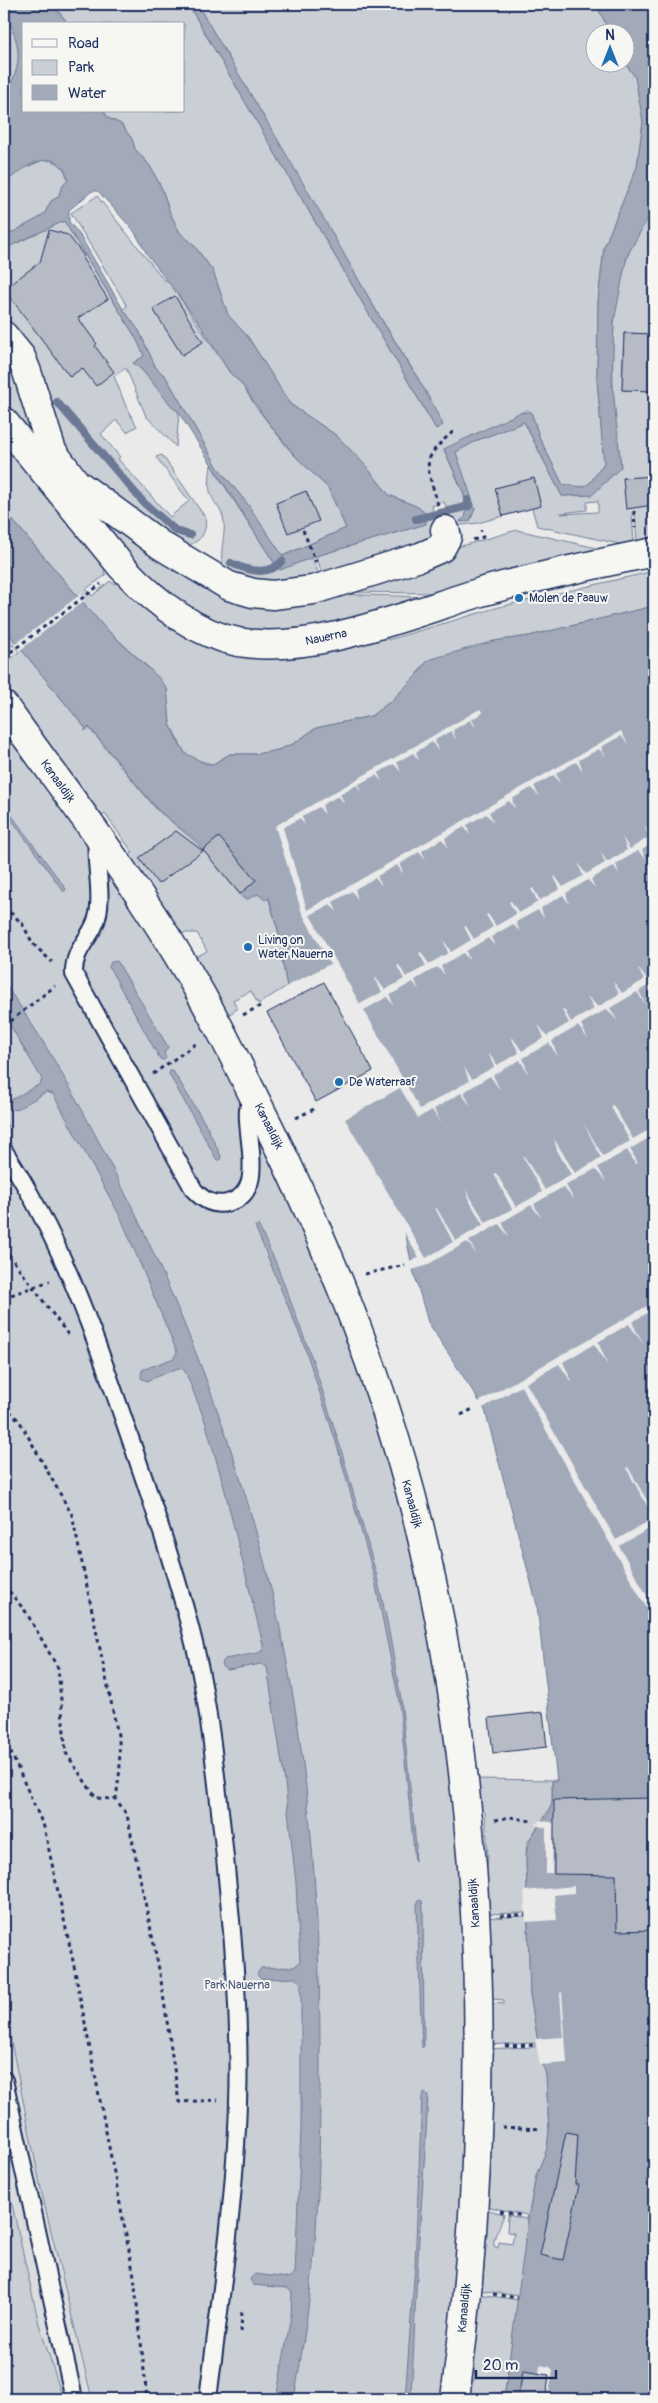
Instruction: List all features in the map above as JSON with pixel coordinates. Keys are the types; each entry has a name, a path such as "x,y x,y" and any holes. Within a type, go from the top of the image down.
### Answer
{"street":[{"name":"Nauerna","path":"4,336 21,356 60,477 85,492 162,546 229,586 253,593 273,595 313,590 420,557 441,548 447,537 445,530"},
{"name":"Nauerna","path":"4,422 60,477 122,567 154,597 181,618 207,631 236,641 259,644 286,644 334,636 518,582 654,552"},
{"name":"Kanaaldijk","path":"4,706 97,836 176,952 219,1027 287,1160 361,1340 393,1434 420,1529 446,1663 468,1830 477,1942 477,2125 470,2240 455,2399"}],"lane":[{"path":"97,836 95,856 99,897 98,916 92,930 78,951 70,975 136,1086 194,1190 201,1198 210,1203 221,1204 240,1198 250,1181 252,1170 248,1110 253,1095"},
{"path":"4,1151 50,1231 81,1300 162,1530 197,1654 217,1784 238,1996 236,2151 208,2399"},
{"path":"4,2080 74,2399"}],"path":[{"path":"445,530 427,462 434,447 454,431"},
{"path":"303,530 314,556"},
{"path":"4,657 107,579"},
{"path":"4,907 22,923 33,944 70,975 4,1026"},
{"path":"136,1086 219,1027"},
{"path":"4,1248 75,1344"},
{"path":"338,1281 405,1265"},
{"path":"11,1295 52,1281"},
{"path":"4,1405 20,1422 72,1515 119,1740 120,1769 116,1799 127,1815 161,1984 179,2102 238,2100"},
{"path":"461,1415 474,1410"},
{"path":"4,1584 26,1612 58,1668 66,1753 96,1798 116,1799"},
{"path":"4,1737 44,1827 69,1942 134,2276 147,2399"},
{"path":"468,1830 481,1829 486,1822 510,1817 531,1821"},
{"path":"477,2125 542,2129"}],"shaded area":[{"path":"4,2007 42,2194 91,2399 4,2399"}],"green space":[{"path":"52,4 188,4 436,429 442,424 425,390 197,4 596,4 605,22 586,22 586,72 631,72 635,77 643,121 637,167 604,247 598,302 597,379 604,463 590,483 583,487 563,485 540,439 531,412 527,410 444,450 464,494 466,517 460,521 470,521 475,508 455,452 478,440 524,422 562,496 592,495 621,467 614,402 613,367 617,298 625,265 637,234 654,207 654,334 624,333 622,390 654,391 654,540 637,544 635,513 632,513 634,544 624,545 537,526 532,508 478,523 454,526 444,502 432,506 435,533 426,547 320,581 289,587 261,589 239,584 225,571 223,565 224,522 222,514 210,492 211,465 280,570 312,557 320,577 323,576 316,556 426,524 426,514 418,507 389,495 365,465 337,436 290,404 248,337 228,315 213,271 193,244 180,233 170,213 162,189 150,166 135,149 132,139 121,124 108,118 105,112 185,112 185,22 67,22","holes":["598,501 598,512 561,513 587,510 587,502"]},
{"path":"14,31 19,48 18,64 13,80 4,94 4,36"},
{"path":"43,160 53,161 60,165 65,171 68,180 62,187 58,197 51,201 45,213 4,237 4,184 18,171"},
{"path":"97,196 165,281 167,279 230,373 241,383 256,407 291,452 328,488 346,528 282,556 246,502 218,468 166,377 156,368 139,331 123,309 127,306 71,213"},
{"path":"64,221 136,338 145,356 133,363 141,369 179,413 176,447 146,416 126,368 114,376 127,409 137,426 127,432 116,420 101,434 120,457 118,459 170,517 189,501 156,457 162,455 205,517 206,522 202,536 190,545 185,546 70,465 4,323 4,249"},
{"path":"4,345 41,448 4,403"},
{"path":"4,441 106,567 104,572 106,575 86,589 92,596 110,581 114,584 119,583 180,631 386,635 388,640 499,607 654,571 654,606 529,636 494,641 423,665 417,675 391,701 371,716 316,728 293,744 278,750 256,754 230,754 213,764 196,760 185,753 170,724 167,689 147,666 104,627 4,510"},
{"path":"82,499 209,582 335,594 427,597 374,614 318,628 290,632 262,632 234,628 198,613 161,586 122,548"},
{"path":"517,530 592,547 599,549 599,552 440,593 340,592 458,547"},
{"path":"4,628 86,729 84,731 89,728 157,810 197,843 244,899 258,894 268,897 287,960 282,960 287,986 258,1004 251,991 233,1000 237,1009 228,1015 194,958 207,951 197,933 172,933 122,861 133,853 105,814 94,821 4,695 4,665 19,652 13,645 4,651"},
{"name":"Park Nauerna","path":"4,718 191,990 350,1327 433,1620 458,1852 472,2100 450,2399 92,2399 42,2194 4,2007"},
{"path":"469,1779 557,1780 557,1782 552,1781 552,1805 527,1843 526,1856 530,1994 541,2060 546,2074 549,2132 547,2149 536,2176 529,2213 519,2296 472,2289 472,2286 482,2286 484,2266 480,2265 484,2209 504,2214 494,2238 494,2246 498,2248 499,2242 512,2244 514,2233 507,2232 508,2215 526,2219 527,2215 485,2206 485,2194 489,2193 490,2173 480,2172 481,2149 491,2149 492,2128 482,2127 483,2093 493,2093 493,2072 483,2071 483,2049 535,2047 535,2043 483,2045 482,2005 492,2005 492,2003 504,2004 504,2000 492,1999 492,1983 482,1983 480,1918 525,1916 525,1913 479,1914 488,1858 485,1812 472,1801"},
{"path":"4,2169 39,2324 63,2399 4,2399"},
{"path":"471,2293 518,2300 504,2399 460,2399 463,2380 474,2381 475,2364 465,2362"}],"water":[{"path":"4,4 52,4 67,22 22,22 22,112 105,112 108,118 121,124 132,139 135,149 150,166 162,189 170,213 180,233 193,244 213,271 228,315 248,337 290,404 337,436 365,465 389,495 418,507 426,514 426,524 316,556 280,570 177,410 174,409 141,369 133,363 144,356 136,338 64,221 4,249 4,237 45,213 51,201 58,197 62,187 68,180 63,168 57,162 49,160 39,161 30,165 4,184 4,94 14,77 18,60 17,42 10,24 5,22","holes":["92,191 98,191 134,231 147,254 197,320 230,373 241,383 268,422 298,459 328,488 346,528 283,556 246,502 218,468 166,377 156,368 139,331 123,309 79,234 69,222 69,210"]},
{"path":"188,4 197,4 345,255 374,308 425,391 443,425 436,429"},
{"path":"596,4 654,4 654,207 627,256 614,321 612,381 621,467 592,495 562,496 524,422 478,440 456,452 475,508 470,521 460,522 466,516 464,494 444,449 519,413 531,412 540,439 563,485 583,487 590,483 604,463 597,379 598,302 604,247 637,167 643,121 635,77 631,72 636,72 636,22 605,22"},
{"path":"4,510 104,627 158,677 167,689 170,724 177,740 185,753 206,764 213,764 230,754 256,754 278,750 293,744 316,728 371,716 391,701 417,675 428,660 494,641 529,636 654,606 654,2399 504,2399 529,2213 536,2176 547,2149 549,2132 546,2074 541,2060 530,1994 526,1856 530,1840 551,1806 553,1797 552,1781 557,1781 537,1605 485,1410 428,1322 412,1266 404,1227 352,1137 287,986 282,960 286,959 269,898 265,900 258,894 248,899 243,898 198,842 157,809 89,727 86,729 4,628"},
{"path":"4,805 66,889 65,891 63,891 4,809"},
{"path":"117,961 168,1047 164,1054 166,1057 164,1060 160,1059 109,967 111,962"},
{"path":"4,983 57,1065 88,1122 133,1209 175,1302 230,1445 259,1543 284,1649 295,1706 310,1820 318,1936 320,2051 320,2140 316,2230 307,2314 294,2399 276,2399 291,2316 292,2292 287,2288 253,2285 250,2279 255,2274 288,2278 295,2273 301,2129 301,1983 295,1978 261,1979 257,1974 261,1968 294,1967 300,1962 296,1883 285,1783 267,1667 261,1664 228,1670 224,1668 222,1663 225,1659 258,1653 263,1650 263,1644 224,1487 205,1421 186,1373 183,1369 178,1368 147,1381 141,1378 142,1370 174,1358 177,1352 121,1218 53,1094 46,1092 16,1110 12,1109 9,1105 11,1100 40,1084 42,1079 4,1015"},
{"path":"170,1071 173,1071 206,1125 221,1156 220,1160 217,1160 169,1074"},
{"path":"258,1225 276,1263 313,1361 340,1446 376,1573 401,1699 416,1846 415,1861 399,1701 374,1576 336,1442 304,1345 255,1226"},
{"path":"419,1900 422,1901 423,1908 424,2046 422,2048 417,1904"},
{"path":"425,2093 428,2096 412,2372 410,2399 405,2399 415,2265 422,2096"}],"pier":[{"path":"81,594 85,600 19,651 14,645"},
{"path":"480,709 483,713 472,719 476,728 470,720 453,730 456,740 451,731 435,740 438,751 432,742 416,752 419,761 413,753 397,762 401,772 394,764 378,773 382,782 376,775 359,784 362,794 357,785 340,794 345,804 338,796 322,805 325,815 319,807 302,816 305,826 300,818 283,828 307,910 621,731 628,744 621,736 601,747 606,757 599,749 579,760 583,771 576,762 556,773 560,784 554,775 534,786 539,796 531,788 512,799 515,809 509,801 489,812 494,822 486,814 467,825 470,835 464,827 445,838 448,848 442,839 422,851 426,861 419,852 400,864 403,874 397,865 377,876 382,886 375,878 355,889 358,900 352,891 333,902 337,912 330,904 310,915 360,1004 382,992 376,978 385,990 404,979 397,966 399,965 406,977 426,966 419,953 421,952 429,964 448,953 443,939 451,952 471,940 464,927 466,926 474,939 493,927 486,915 488,914 496,926 516,914 509,902 511,901 519,913 538,902 531,889 533,888 540,900 560,889 555,876 563,887 583,876 578,863 586,874 605,863 600,850 607,862 627,850 622,837 630,849 649,837 644,825 652,836 654,835 654,842 642,850 646,859 638,851 616,864 619,874 614,866 591,879 595,888 588,880 566,893 569,904 563,895 541,908 544,918 538,910 516,922 520,932 513,924 491,937 495,946 488,938 466,951 470,961 463,953 441,966 445,975 437,967 415,980 419,990 413,982 390,995 393,1005 387,997 364,1010 420,1109 469,1081 464,1067 472,1079 494,1067 488,1052 497,1065 519,1053 513,1038 522,1051 544,1038 538,1024 547,1036 569,1023 562,1010 564,1009 571,1022 594,1009 587,996 598,1007 619,994 613,981 622,993 644,980 637,967 647,979 654,974 654,982 639,991 646,1006 637,992 610,1008 618,1022 607,1009 581,1024 588,1039 578,1026 552,1041 558,1057 549,1043 523,1058 528,1074 520,1060 493,1075 500,1090 490,1076 464,1092 471,1107 461,1093 434,1109 441,1124 432,1110 418,1118 400,1088 345,1119 426,1258 453,1242 436,1207 456,1241 483,1225 469,1200 466,1190 486,1223 512,1209 494,1174 496,1173 516,1207 542,1192 524,1156 545,1190 571,1175 557,1150 554,1139 575,1173 601,1158 583,1122 603,1156 630,1141 611,1107 613,1105 633,1139 654,1127 654,1135 630,1149 638,1163 636,1164 627,1150 598,1167 606,1182 595,1169 566,1185 574,1200 563,1187 534,1204 541,1218 531,1205 502,1222 509,1237 499,1224 469,1241 477,1255 467,1242 425,1266 412,1270 409,1261 419,1258 350,1138 291,1028 285,987 330,964 302,913 275,826"},
{"path":"654,1302 654,1309 632,1322 643,1344 629,1324 598,1342 608,1365 594,1344 563,1362 573,1384 559,1364 526,1383 616,1540 654,1518 654,1526 619,1546 654,1608 654,1621 521,1386 481,1409 477,1403"},
{"path":"628,1467 654,1513 654,1518 626,1468"},
{"path":"540,1820 554,1823 552,1873 546,1873 546,1828 535,1825"},
{"path":"574,1886 574,1893 554,1895 557,1920 526,1922 524,1891"},
{"path":"562,1992 567,2063 540,2065 535,2039 563,2037 560,1993"},
{"path":"540,2365 550,2367 553,2370 548,2399 546,2399 549,2376 539,2374"}],"building":[{"path":"49,230 68,235 84,256 82,258 108,299 78,318 114,372 96,386 82,368 70,377 4,289 40,262"},
{"path":"175,296 203,342 182,355 153,309"},
{"path":"624,333 654,334 654,391 622,390"},
{"path":"654,476 654,505 626,509 623,478"},
{"path":"534,478 541,506 503,516 495,488"},
{"path":"306,491 319,521 288,533 276,503"},
{"path":"176,831 203,851 158,884 139,858"},
{"path":"219,837 256,880 240,894 203,850"},
{"path":"324,982 373,1071 316,1102 267,1013"},
{"path":"543,1712 547,1747 493,1753 489,1718"},
{"path":"654,1798 654,1930 617,1931 616,1875 554,1874 554,1800"},
{"path":"566,2132 578,2134 575,2185 579,2185 563,2260 540,2255"},
{"path":"523,2371 549,2375 546,2399 518,2399"}],"waterway":[{"path":"57,402 144,503 176,531 190,535"},
{"path":"416,519 469,506 468,500"},
{"path":"231,563 250,570 264,571 277,566 282,561"}],"place":[{"name":"Molen de Paauw","path":"519,598"},
{"name":"Living on Water Nauerna","path":"248,947"},
{"name":"De Waterraaf","path":"339,1082"}]}
